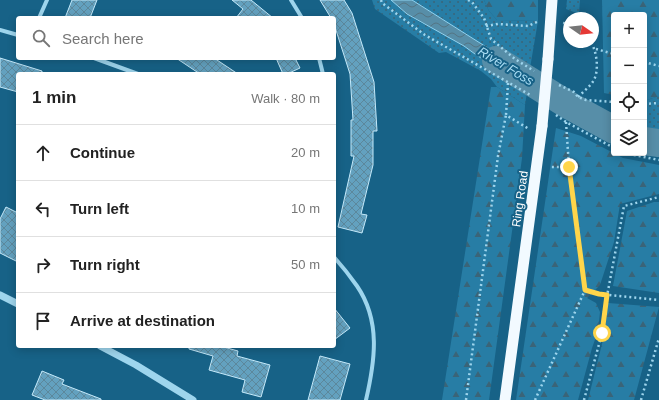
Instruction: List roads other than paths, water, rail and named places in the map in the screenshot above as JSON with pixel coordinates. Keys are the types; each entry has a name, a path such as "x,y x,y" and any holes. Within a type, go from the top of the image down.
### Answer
{"highway":[{"name":"Ring Road","path":"505,400 542,132 552,0"}],"street":[{"path":"40,16 47,0"},
{"path":"291,0 301,16"},
{"path":"0,30 16,34"},
{"path":"100,60 132,72"},
{"path":"320,60 322,72"},
{"path":"336,260 358,287 368,307 373,322 375,340 374,356 366,400"},
{"path":"0,295 16,303"},
{"path":"104,348 136,365 193,400"}],"water":[{"path":"391,0 412,0 529,74 528,86 505,74 464,46 407,14"}],"waterway":[{"name":"River Foss","path":"496,60 570,106 611,128"},
{"name":"River Foss","path":"647,141 659,143"}]}
